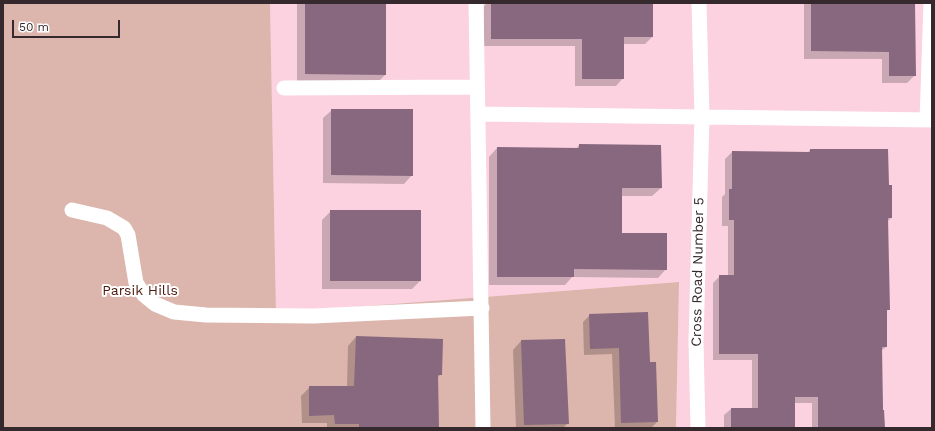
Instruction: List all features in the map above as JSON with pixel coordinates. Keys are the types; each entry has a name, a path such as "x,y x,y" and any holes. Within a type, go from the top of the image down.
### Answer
{"street":[{"path":"476,3 483,428"},
{"name":"Cross Road Number 5","path":"698,428 696,341 702,116 699,3"},
{"path":"478,114 929,120 931,3"},
{"path":"284,88 477,87"},
{"path":"72,210 107,218 124,228 128,235 136,283 144,295 155,304 174,312 206,315 314,316 482,308"}],"shaded area":[{"path":"270,3 932,3 932,428 676,428 679,282 276,313"}],"green space":[{"name":"Parsik Hills","path":"3,3 270,3 276,313 679,282 676,428 3,428"}],"building":[{"path":"305,3 386,3 386,75 305,74"},
{"path":"491,3 653,3 653,37 624,37 624,79 582,79 582,39 491,39"},
{"path":"811,3 915,3 916,76 889,76 889,52 811,51"},
{"path":"331,109 413,109 413,176 331,175"},
{"path":"579,144 661,145 662,188 622,188 622,233 667,233 667,270 574,269 574,277 497,277 497,147 579,148"},
{"path":"810,149 888,149 889,185 892,185 892,218 888,218 890,310 887,310 887,347 882,347 883,410 885,428 818,428 818,397 795,397 795,428 731,428 731,408 758,408 758,354 719,354 719,275 734,275 734,220 729,220 729,189 732,189 732,151 810,152"},
{"path":"330,210 421,210 421,281 330,281"},
{"path":"648,312 650,362 656,362 658,422 621,423 619,348 590,349 589,314"},
{"path":"356,336 443,339 442,375 438,375 439,428 359,428 359,424 335,424 334,415 309,416 309,386 354,386"},
{"path":"565,339 569,424 524,425 521,340"}]}
